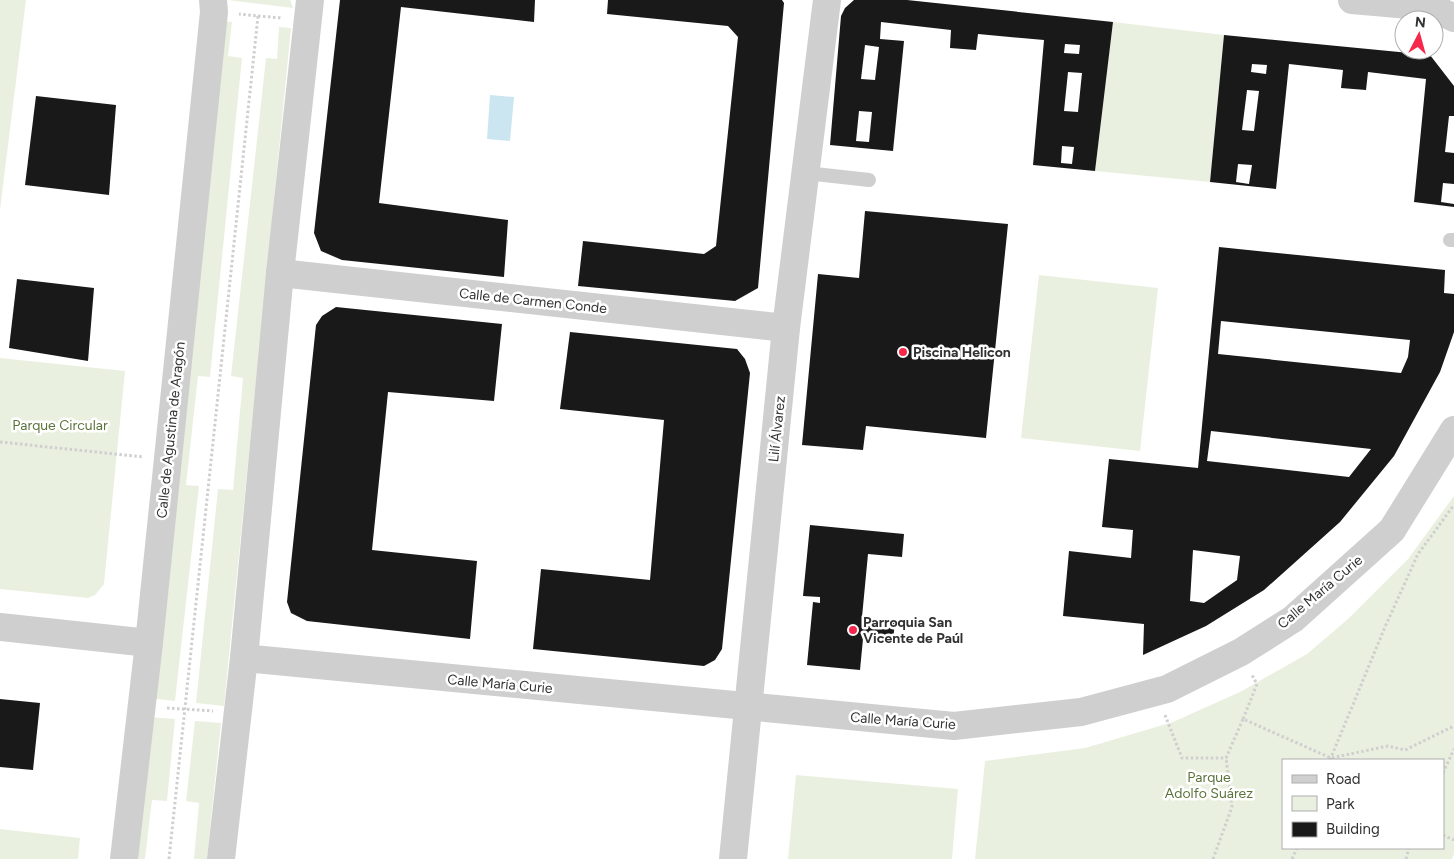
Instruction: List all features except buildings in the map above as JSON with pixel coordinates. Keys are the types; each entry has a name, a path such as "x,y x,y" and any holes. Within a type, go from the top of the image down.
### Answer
{"street":[{"path":"221,859 244,658 280,274 310,0"},
{"name":"Lilí Álvarez","path":"732,859 749,708 786,328 827,0"},
{"path":"1352,0 1432,7 1454,18"},
{"name":"Calle de Agustina de Aragón","path":"124,859 149,643 214,6"},
{"name":"Calle de Carmen Conde","path":"280,274 786,328"},
{"name":"Calle María Curie","path":"244,658 749,708 954,726 1081,712 1156,694 1241,652 1293,619 1392,530 1454,430"},
{"path":"0,627 149,643"}],"lane":[{"path":"806,173 869,180"}],"path":[{"path":"169,859 183,710 258,16 214,6"},
{"path":"0,442 168,460"},
{"path":"1331,759 1385,627 1418,554 1454,505"},
{"path":"1213,859 1232,807 1226,758 1257,684 1241,652"},
{"path":"1156,694 1182,758 1226,758"},
{"path":"142,706 237,712"},
{"path":"1243,719 1331,759 1388,746 1404,750 1454,726"},
{"path":"1444,771 1454,749"}],"green space":[{"path":"0,0 26,0 0,210"},
{"path":"228,0 290,0 293,8"},
{"path":"220,21 232,22 228,56 242,58 210,377 198,376 186,485 199,486 175,701 149,698"},
{"path":"1113,22 1224,35 1210,182 1095,171"},
{"path":"279,27 291,28 224,706 196,703 218,489 233,490 243,378 231,376 266,58 277,59"},
{"path":"1039,275 1158,288 1140,451 1021,438"},
{"name":"Parque Circular","path":"0,358 125,371 104,584 95,595 88,598 0,589"},
{"name":"Parque Adolfo Suárez","path":"1454,496 1454,854 1452,859 975,859 985,761 1085,748 1173,722 1240,692 1307,654 1348,619 1408,559"},
{"path":"148,717 175,719 167,801 152,800 145,859 134,859"},
{"path":"195,721 221,723 207,859 194,859 199,803 186,801"},
{"path":"796,775 958,789 952,859 788,859"},
{"path":"0,829 80,838 78,859 0,859"}],"water":[{"path":"490,95 514,97 510,141 487,139"}],"place":[{"name":"Piscina Helicon","path":"903,352"},
{"name":"Parroquia San Vicente de Paúl","path":"853,630"}]}
